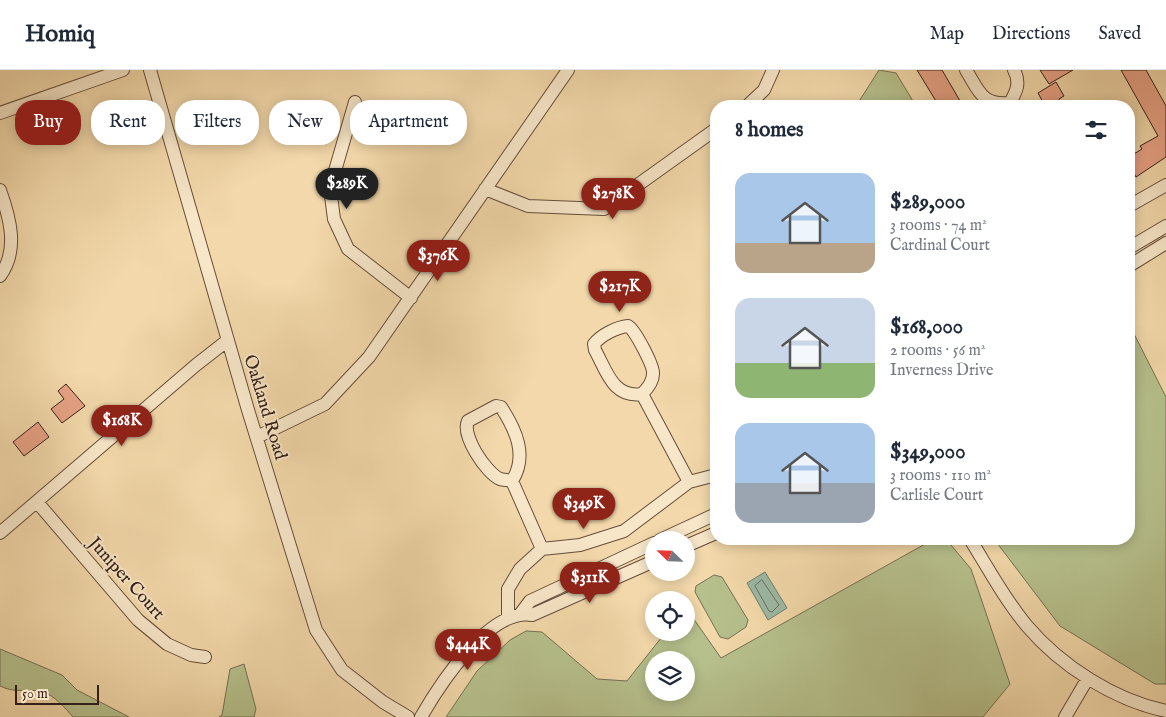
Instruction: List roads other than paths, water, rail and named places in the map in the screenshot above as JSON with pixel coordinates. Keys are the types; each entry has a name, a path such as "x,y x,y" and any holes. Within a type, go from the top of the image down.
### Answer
{"street":[{"path":"0,113 123,70"},
{"name":"Oakland Road","path":"150,70 228,340 316,630 342,670 383,702 408,717"},
{"path":"753,100 764,90 773,70"},
{"path":"966,70 980,94 986,100"},
{"path":"1012,100 1018,83 1014,70"},
{"path":"257,437 325,404 370,357 486,189 564,71"},
{"path":"350,122 330,188 334,219 348,249 410,298"},
{"path":"486,189 528,206 604,209 710,133"},
{"path":"1135,203 1166,186"},
{"path":"0,190 13,240 6,269 0,276"},
{"path":"1135,245 1165,229"},
{"path":"1135,262 1166,243"},
{"path":"622,327 632,328 652,368 651,380 642,394 632,395 616,389 595,350 594,344 598,339 622,327"},
{"path":"0,534 196,365 228,340"},
{"path":"642,394 689,482"},
{"path":"496,406 501,407 520,447 519,466 512,480 501,479 483,464 466,432 468,421 496,406"},
{"path":"508,618 508,589 520,569 542,549 580,545 624,531 689,482 710,477"},
{"path":"512,480 542,549"},
{"name":"Juniper Court","path":"37,502 138,620 167,644 191,655 205,657"},
{"path":"679,531 710,517"},
{"path":"695,542 710,536"},
{"path":"974,545 1026,625 1050,650 1088,678 1136,702 1166,711"},
{"path":"521,613 530,601 645,547"},
{"path":"421,717 452,667 469,649 508,618 521,613 532,615 645,565"},
{"path":"1065,717 1088,678"}],"water":[{"path":"765,572 787,608 768,620 747,583"}]}
